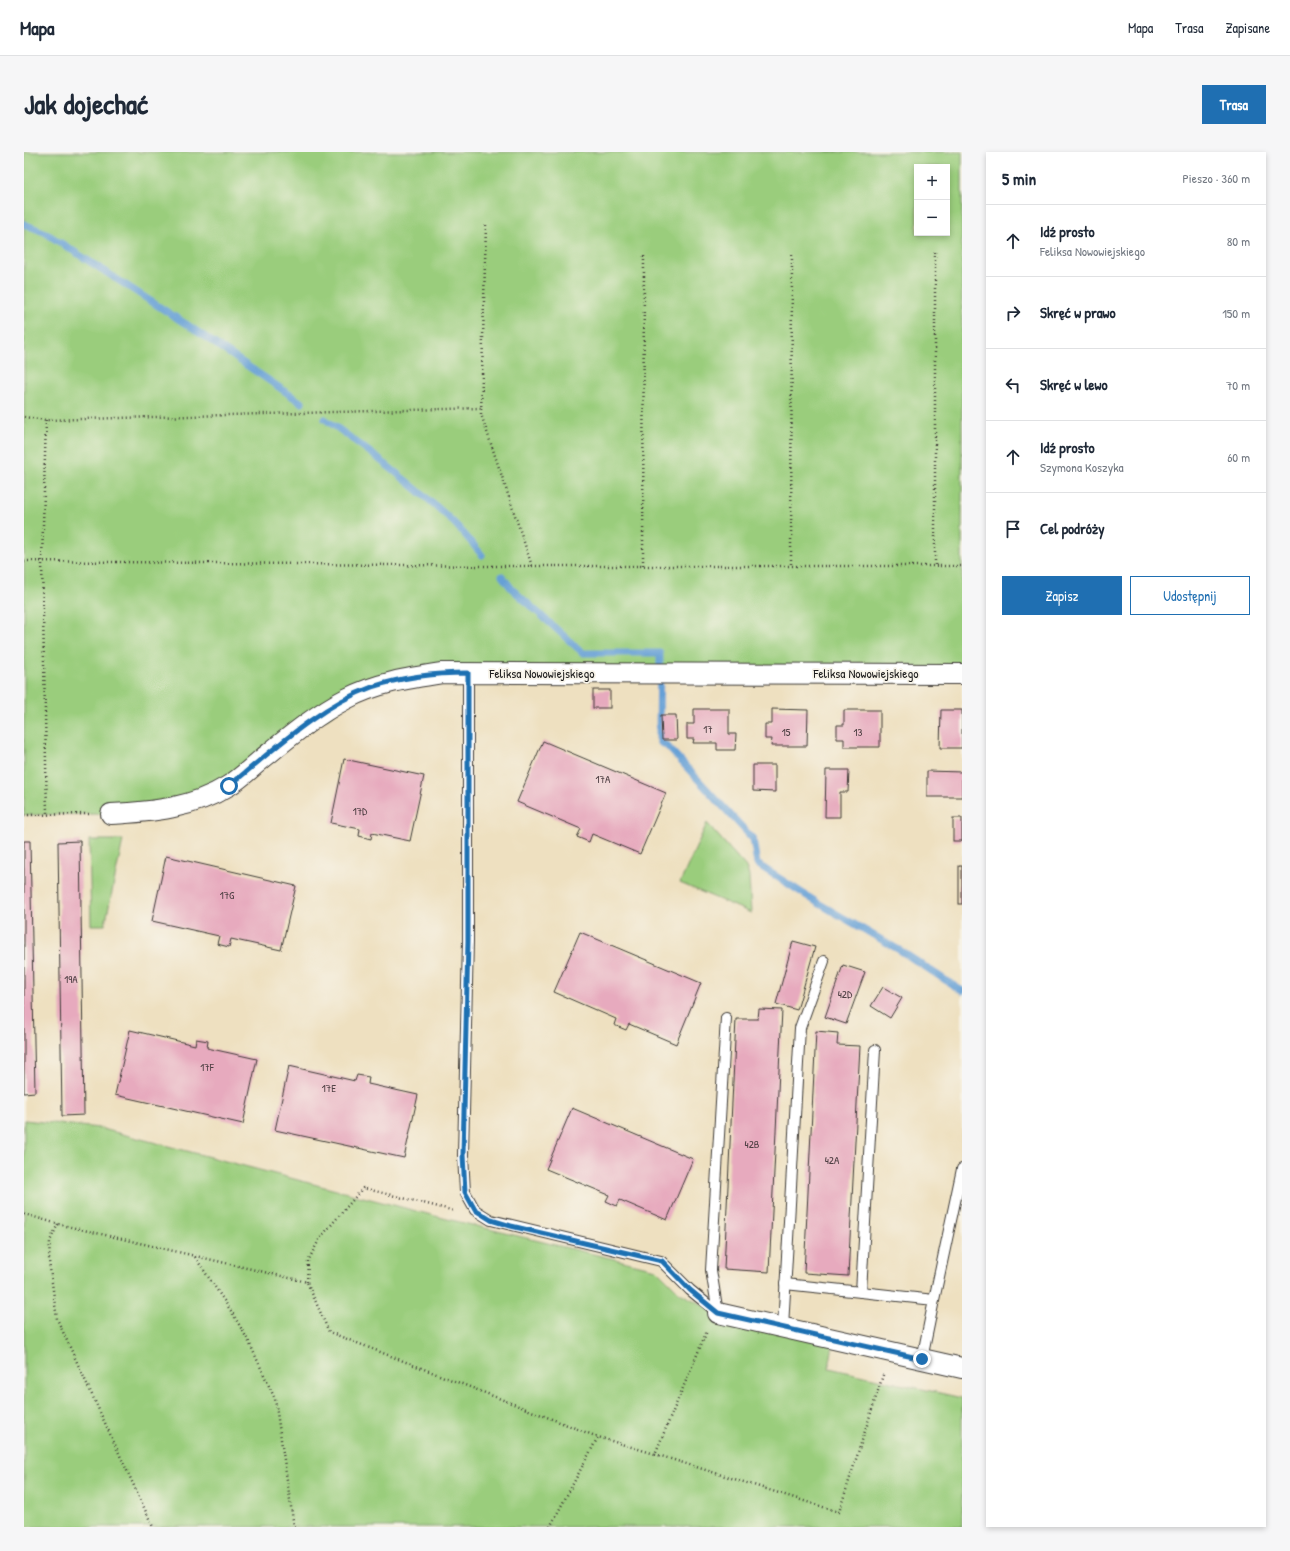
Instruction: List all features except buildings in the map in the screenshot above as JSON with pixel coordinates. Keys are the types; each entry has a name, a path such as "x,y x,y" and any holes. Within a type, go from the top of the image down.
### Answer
{"street":[{"name":"Feliksa Nowowiejskiego","path":"111,814 141,813 174,808 197,802 229,786 285,740 319,715 346,698 372,687 402,679 442,673 962,674"},
{"path":"718,1313 962,1368"}],"lane":[{"path":"468,673 468,941 464,1170 465,1192 475,1210 491,1220 662,1261 690,1290 718,1313"},
{"path":"782,1327 800,1028 824,961"},
{"path":"718,1313 711,1270 726,1018"},
{"path":"861,1292 874,1050"},
{"path":"922,1359 962,1169"},
{"path":"785,1284 934,1300"}],"path":[{"path":"486,225 481,414 532,566"},
{"path":"934,565 935,250"},
{"path":"791,564 792,254"},
{"path":"643,566 644,255"},
{"path":"24,417 46,420 482,408"},
{"path":"46,420 42,561 47,814"},
{"path":"24,561 532,566 791,564 962,566"},
{"path":"24,815 111,814"},
{"path":"491,1220 363,1188 320,1238 308,1261 307,1282 329,1332 598,1437 839,1512 891,1352"},
{"path":"24,1214 58,1224 195,1257 307,1282"},
{"path":"58,1224 50,1241 49,1261 57,1319 153,1527"},
{"path":"195,1257 233,1314 249,1342 275,1398 294,1527"},
{"path":"655,1454 709,1326 718,1313"},
{"path":"550,1527 598,1437"}],"green space":[{"path":"24,152 962,152 962,674 468,673 372,687 229,786 111,814 24,815"},
{"path":"707,823 746,867 749,876 751,913 680,883"},
{"path":"89,840 123,840 105,925 91,925"},
{"path":"24,1120 99,1128 443,1218 656,1269 680,1293 718,1313 834,1339 829,1368 962,1398 962,1527 24,1527"}],"waterway":[{"path":"24,224 44,232 189,326 302,403"},
{"path":"325,419 418,490 456,525 482,555"},
{"path":"502,576 512,589 583,653 660,653 659,738 661,743 666,745 753,839 757,864 818,903 901,951 962,991"}],"route":[{"path":"229,786 285,740 319,715 346,698 372,687 402,679 442,673 468,673 468,941 463,1155 465,1192 475,1210 491,1220 511,1226 662,1261 690,1290 718,1313 922,1359"}]}
